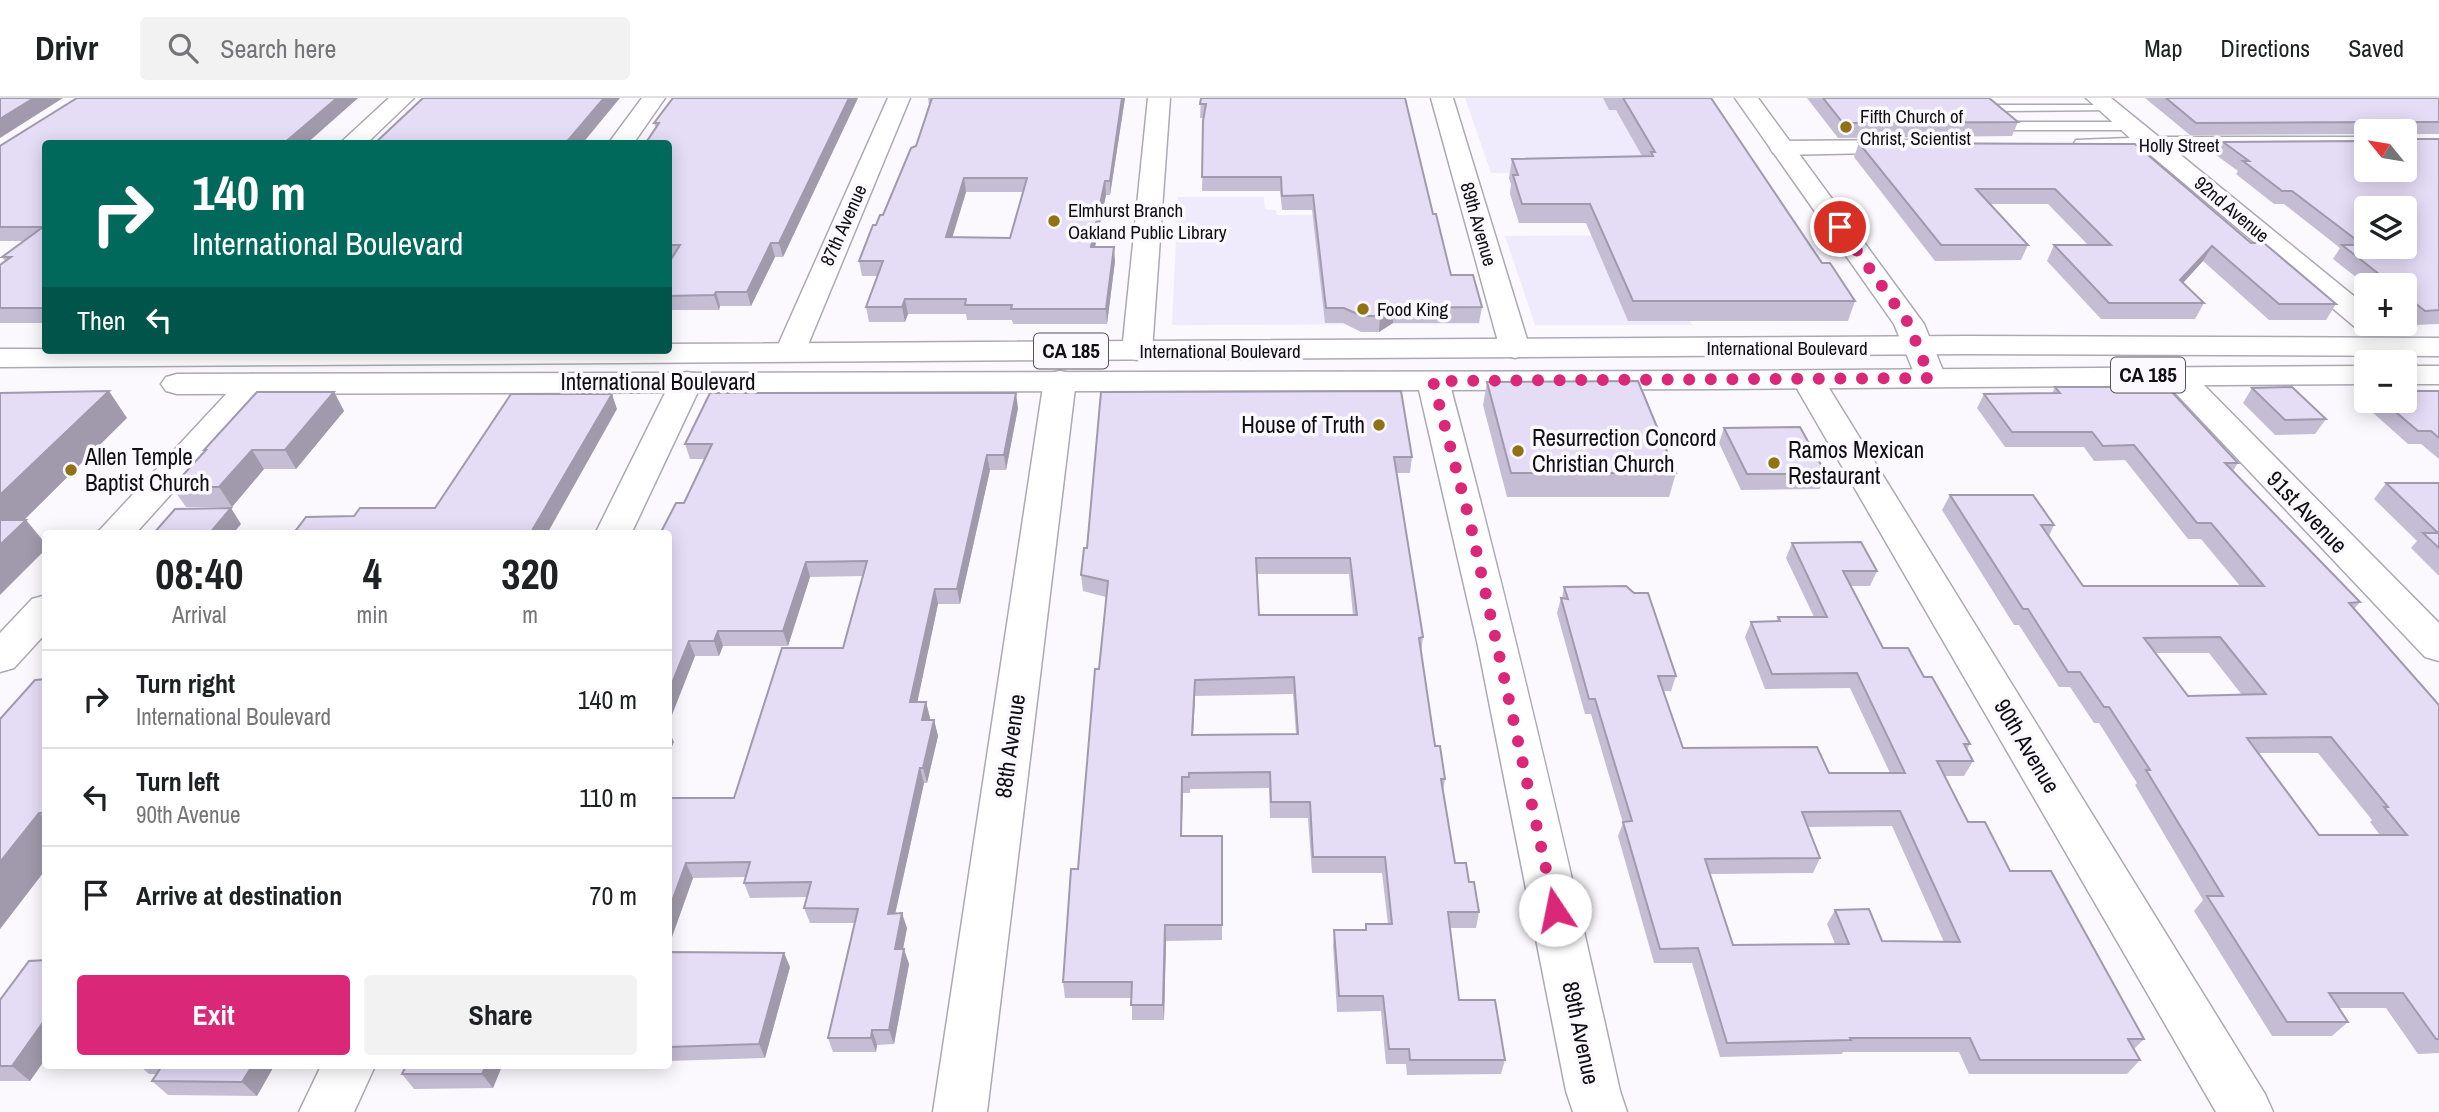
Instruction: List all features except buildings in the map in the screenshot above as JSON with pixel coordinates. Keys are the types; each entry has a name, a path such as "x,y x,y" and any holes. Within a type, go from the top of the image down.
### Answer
{"street":[{"path":"355,140 402,98"},
{"path":"623,140 654,98"},
{"name":"87th Avenue","path":"790,352 899,98"},
{"path":"1137,351 1160,98"},
{"name":"89th Avenue","path":"1442,98 1515,349"},
{"path":"1746,98 1900,311 1918,346 1930,378"},
{"name":"92nd Avenue","path":"2104,103 2354,310"},
{"name":"Holly Street","path":"1990,146 2354,144"},
{"path":"1782,148 1936,146"},
{"name":"92nd Avenue","path":"2380,336 2392,350"},
{"name":"International Boulevard","path":"672,352 1918,346 2354,360"},
{"name":"International Boulevard","path":"2417,355 2439,347"},
{"name":"International Boulevard","path":"0,358 117,354"},
{"name":"International Boulevard","path":"2417,367 2439,375"},
{"name":"91st Avenue","path":"2176,375 2439,648"},
{"name":"International Boulevard","path":"0,384 1808,380 2354,375"},
{"name":"88th Avenue","path":"960,1112 1060,380"},
{"name":"90th Avenue","path":"1808,380 2246,1112"},
{"name":"89th Avenue","path":"1433,381 1470,522 1534,806 1593,1091 1600,1112"},
{"path":"615,530 687,382"},
{"path":"118,530 253,384"},
{"path":"0,659 42,612"},
{"path":"326,1112 348,1069"}],"lane":[{"path":"2104,103 1988,108 2007,126 2132,126"}],"shaded area":[{"path":"1465,98 1697,98 1661,259 1692,325 1535,325 1505,236 1649,235 1617,173 1491,173"},
{"path":"1178,197 1264,197 1265,209 1276,210 1277,215 1385,214 1399,289 1471,289 1480,324 1172,325"}],"place":[{"name":"Fifth Church of Christ, Scientist","path":"1846,127"},
{"name":"Elmhurst Branch Oakland Public Library","path":"1054,221"},
{"name":"Food King","path":"1363,309"},
{"name":"House of Truth","path":"1379,425"},
{"name":"Resurrection Concord Christian Church","path":"1518,451"},
{"name":"Ramos Mexican Restaurant","path":"1774,463"},
{"name":"Allen Temple Baptist Church","path":"71,470"}],"route":[{"path":"1555,910 1470,522 1433,381 1930,378 1909,324 1840,227"}]}
